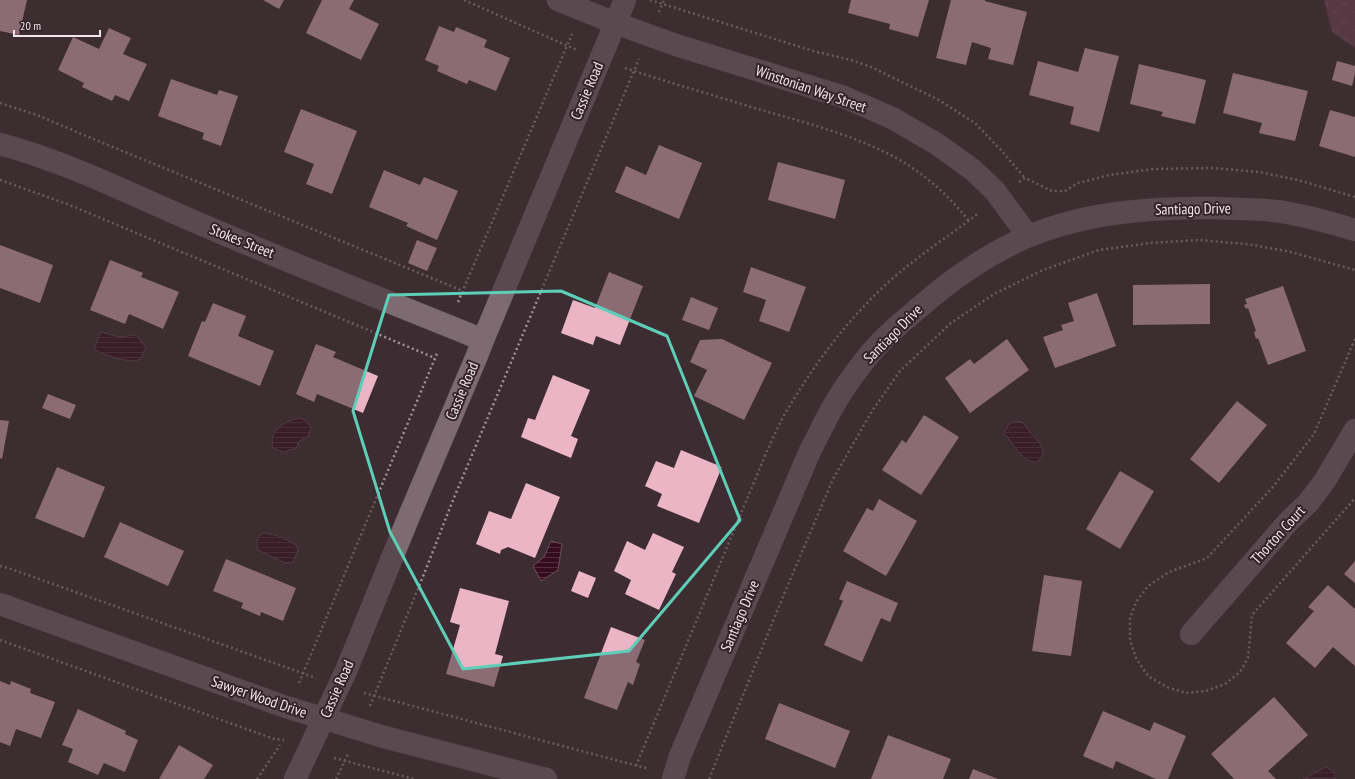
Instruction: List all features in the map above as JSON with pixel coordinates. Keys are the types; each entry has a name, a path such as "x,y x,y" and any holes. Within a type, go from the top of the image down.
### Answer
{"street":[{"name":"Winstonian Way Street","path":"558,0 650,36 844,97 892,118 937,144 973,170 995,190 1028,236"},
{"name":"Cassie Road","path":"295,779 346,671 406,521 476,358 625,0"},
{"name":"Stokes Street","path":"0,144 28,152 74,169 206,227 483,340"},
{"name":"Santiago Drive","path":"673,779 680,756 810,451 834,404 866,359 894,329 941,289 974,265 1028,236 1074,221 1141,210 1178,207 1275,211 1306,217 1355,230"},
{"name":"Thorton Court","path":"1191,634 1289,521 1308,503 1324,482 1355,430"},
{"name":"Sawyer Wood Drive","path":"0,604 292,709 359,729 546,779"}],"path":[{"path":"464,0 600,59 634,71 827,129 863,143 899,160 936,186 956,205 969,221"},
{"path":"336,779 359,729 456,493 664,0"},
{"path":"257,779 284,740 297,687 582,10"},
{"path":"0,104 37,115 463,291"},
{"path":"636,766 767,451 788,408 815,365 846,326 878,291 914,261 1025,178 1052,191 1065,191 1078,183 1117,174 1153,169 1213,168 1259,172 1298,180 1355,197"},
{"path":"0,180 67,204 435,358"},
{"path":"709,779 782,599 833,479 872,411 900,370 951,322 994,294 1043,270 1099,250 1150,243 1199,240 1247,244 1291,252 1355,270"},
{"path":"0,640 274,739 284,740 345,761 414,779"}],"highlighted area":[{"path":"561,291 667,336 740,520 629,651 463,669 390,532 353,411 389,295"}],"green space":[{"path":"1324,0 1355,0 1355,48 1332,32"}],"shaded area":[{"path":"101,332 119,337 136,335 146,348 140,359 130,361 103,354 94,349"},
{"path":"300,418 305,420 311,427 309,435 298,442 295,449 283,452 273,448 272,442 275,431 289,421"},
{"path":"1015,421 1022,422 1041,445 1043,452 1040,459 1035,462 1025,458 1007,436 1004,435 1008,425"},
{"path":"264,533 282,538 298,547 293,562 285,563 258,550 257,540 259,536"},
{"path":"551,541 562,544 558,570 541,581 533,566 544,557"},
{"path":"1326,767 1334,772 1335,779 1303,779"}],"building":[{"path":"0,0 27,0 19,35 0,31"},
{"path":"263,0 284,0 279,9"},
{"path":"322,0 354,0 349,9 379,24 361,60 306,33"},
{"path":"851,0 929,0 918,37 889,29 890,24 848,13"},
{"path":"951,0 985,0 1027,12 1013,65 988,59 991,48 972,42 966,65 936,58"},
{"path":"439,26 454,32 456,27 487,40 484,47 510,58 496,91 469,80 467,84 437,71 439,66 425,60"},
{"path":"109,28 131,38 123,54 147,64 129,101 115,95 112,101 82,87 84,83 58,70 73,37 99,49"},
{"path":"1085,48 1119,56 1099,132 1070,124 1074,107 1029,95 1038,61 1078,72"},
{"path":"1337,61 1355,66 1352,86 1332,80"},
{"path":"1139,64 1206,80 1195,124 1161,116 1163,112 1130,104"},
{"path":"1233,73 1308,91 1295,141 1259,133 1262,123 1223,113"},
{"path":"171,79 217,95 219,90 238,96 221,146 202,139 204,133 158,116"},
{"path":"301,109 357,131 332,194 306,184 314,164 284,152"},
{"path":"1330,110 1355,117 1355,157 1319,146"},
{"path":"659,145 702,163 679,219 615,192 626,166 646,175"},
{"path":"778,162 845,180 835,219 768,200"},
{"path":"384,170 420,185 424,177 458,191 437,240 406,226 408,223 369,207"},
{"path":"417,240 437,248 427,271 408,263"},
{"path":"0,245 53,265 40,303 0,288"},
{"path":"110,260 143,273 141,277 179,292 163,329 129,314 125,324 90,310"},
{"path":"751,267 806,287 789,332 759,321 766,300 743,292"},
{"path":"609,272 643,286 620,345 596,336 593,345 561,333 573,300 595,308"},
{"path":"1210,284 1210,324 1133,325 1133,285"},
{"path":"1283,286 1306,351 1268,365 1258,338 1256,339 1254,332 1256,331 1248,308 1246,309 1244,305 1247,304 1245,299"},
{"path":"1097,293 1116,346 1055,368 1043,337 1063,330 1061,325 1074,321 1068,303"},
{"path":"691,297 718,308 709,330 682,320"},
{"path":"213,303 246,316 238,336 274,351 260,386 188,356 202,321 205,322"},
{"path":"722,339 772,363 744,420 694,396 707,370 690,362 700,340"},
{"path":"1007,339 1029,370 970,413 945,378 970,359 974,364"},
{"path":"316,344 336,352 333,357 378,376 363,413 317,394 314,402 296,394"},
{"path":"553,375 590,390 571,436 578,439 571,458 521,437 528,418 535,420"},
{"path":"48,394 76,405 70,419 42,408"},
{"path":"1237,401 1267,425 1219,483 1190,459"},
{"path":"924,415 959,437 921,495 882,470 902,440 906,443"},
{"path":"0,420 9,421 2,459 0,458"},
{"path":"681,450 722,467 699,523 657,506 662,494 645,486 656,461 674,468"},
{"path":"57,467 105,487 84,538 35,518"},
{"path":"1120,471 1154,491 1120,549 1086,529"},
{"path":"526,483 560,497 535,558 508,547 501,550 500,554 476,544 489,511 511,519"},
{"path":"879,499 917,521 886,576 843,551 867,508 873,511"},
{"path":"120,522 184,551 168,586 104,557"},
{"path":"653,533 684,547 672,572 676,574 659,610 625,594 631,580 614,571 627,541 645,550"},
{"path":"226,559 296,588 283,621 261,612 260,616 241,608 243,603 213,591"},
{"path":"1355,561 1355,583 1344,574"},
{"path":"579,571 596,578 588,598 571,591"},
{"path":"1044,575 1082,581 1071,656 1032,651"},
{"path":"847,581 898,603 890,622 881,618 862,662 824,645 843,601 839,599"},
{"path":"1328,585 1355,609 1355,666 1333,647 1315,668 1286,643 1314,611 1308,607"},
{"path":"460,588 509,601 495,654 503,656 494,687 446,674 460,625 450,622"},
{"path":"611,627 645,640 636,662 640,664 633,685 628,682 617,710 584,698"},
{"path":"0,681 10,685 11,681 31,689 30,693 55,702 41,738 16,729 10,746 0,742"},
{"path":"1274,697 1308,735 1268,771 1276,779 1234,779 1211,754"},
{"path":"779,703 850,731 835,768 765,739"},
{"path":"78,709 126,731 125,734 138,740 125,772 104,763 98,775 68,762 73,749 62,745"},
{"path":"1103,711 1150,731 1154,722 1186,736 1168,779 1156,779 1116,761 1113,769 1083,756"},
{"path":"888,735 951,759 943,779 871,779"},
{"path":"179,745 213,765 204,779 159,779"},
{"path":"973,769 998,779 969,779"}]}
